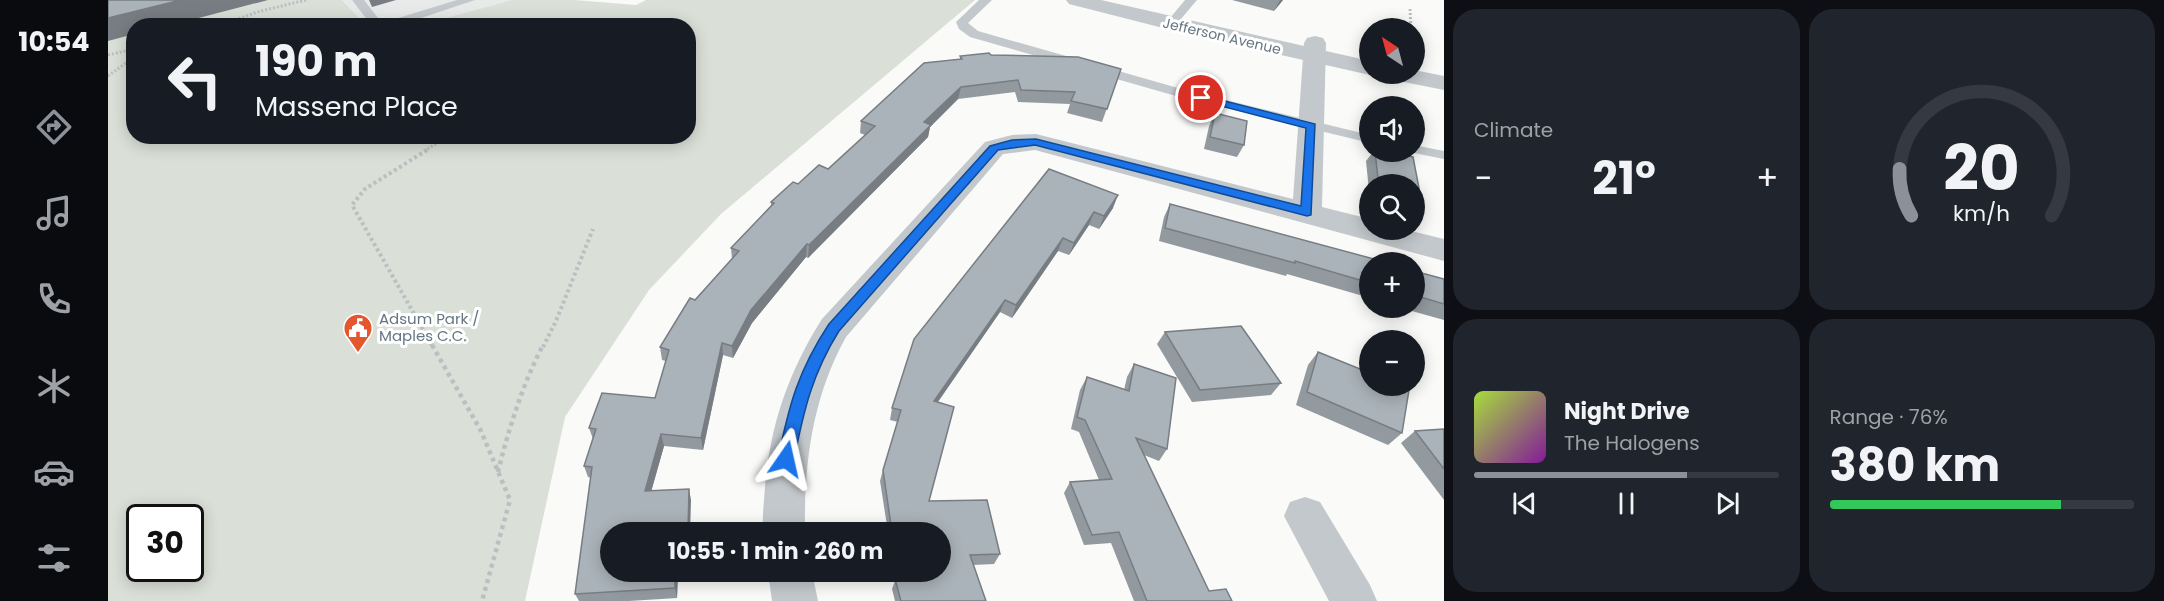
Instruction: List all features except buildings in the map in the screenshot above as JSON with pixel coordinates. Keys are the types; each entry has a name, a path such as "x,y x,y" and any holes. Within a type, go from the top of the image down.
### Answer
{"street":[{"name":"Jefferson Avenue","path":"1076,0 1181,12"},
{"name":"Jefferson Avenue","path":"1134,0 1359,64"},
{"path":"1307,212 1315,50"},
{"name":"Jefferson Avenue","path":"1315,50 1359,52"},
{"path":"1425,63 1444,67"},
{"path":"1425,79 1444,83"},
{"path":"784,522 786,459 797,404 816,355 834,328 994,148 1012,143 1036,142 1359,226"},
{"path":"1409,240 1444,250"},
{"path":"1305,516 1354,601"},
{"path":"792,582 795,601"}],"lane":[{"path":"358,0 372,18"},
{"path":"409,18 469,0"},
{"path":"986,0 962,22 963,26 974,34 1136,81 1359,137"},
{"path":"1425,151 1444,155"}],"path":[{"path":"241,18 306,0"},
{"path":"1410,9 1410,18"},
{"path":"108,55 126,51"},
{"path":"108,76 126,63"},
{"path":"435,144 365,189 352,205 481,431 510,500 482,601"},
{"path":"498,473 511,420 530,371 556,321 592,229"}],"shaded area":[{"name":"Adsum Park / Maples C.C.","path":"108,0 342,0 359,18 126,18 126,144 696,144 696,18 446,18 512,0 574,0 636,5 646,0 975,0 721,214 649,290 565,417 525,601 108,601"},
{"path":"342,0 512,0 449,18 359,18"}],"place":[{"name":"Adsum Park / Maples C.C.","path":"358,354"}],"route":[{"path":"786,459 797,404 816,355 834,328 994,148 1012,143 1036,142 1307,212 1311,126 1201,98"}]}
